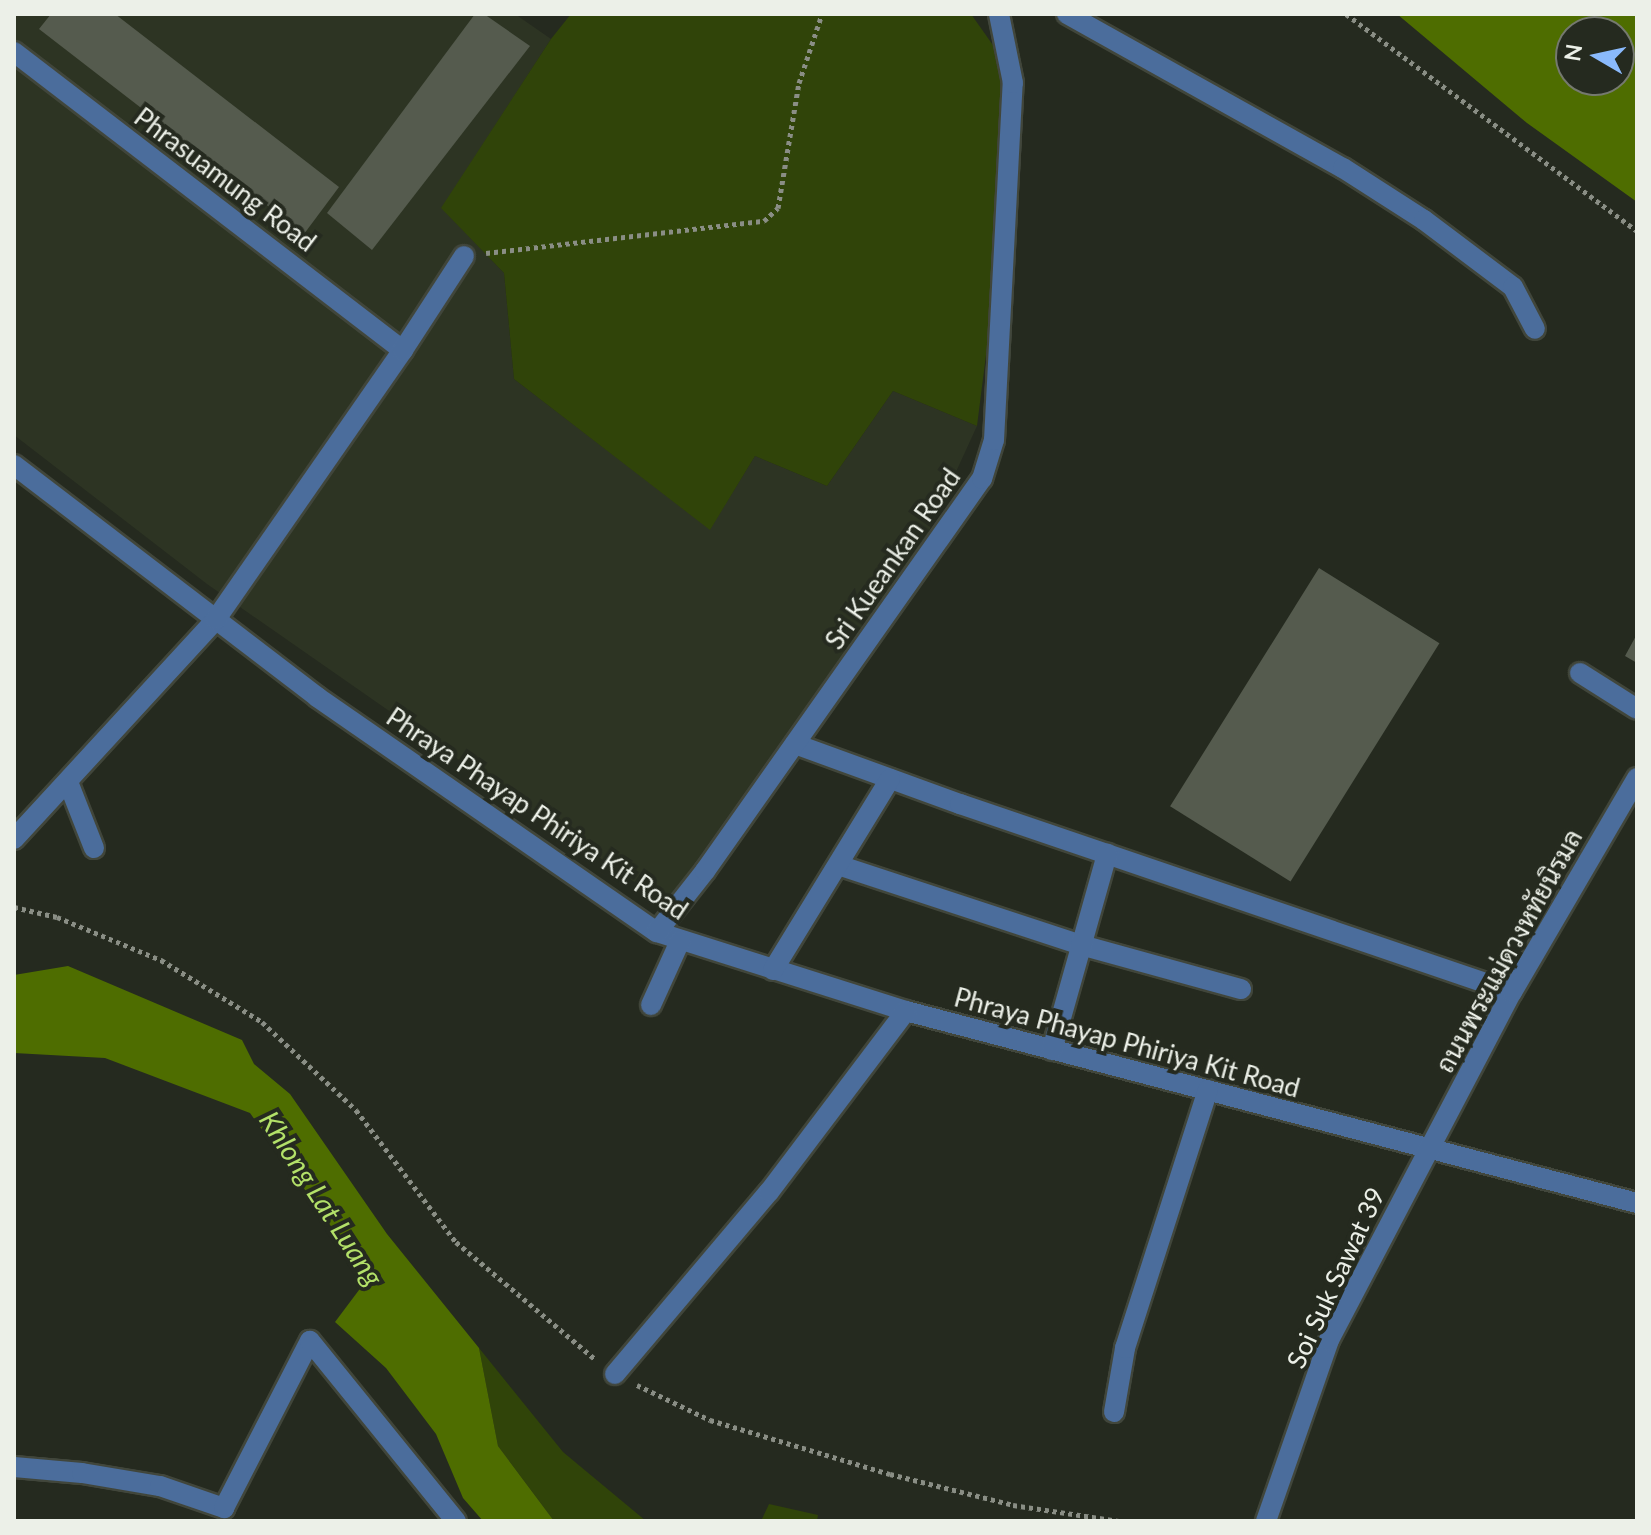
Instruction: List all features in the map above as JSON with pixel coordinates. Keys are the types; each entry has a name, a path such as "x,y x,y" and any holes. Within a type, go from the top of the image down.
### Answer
{"street":[{"name":"Sri Kueankan Road","path":"657,932 795,744 982,479 994,440 1013,83 999,14"},
{"path":"1067,14 1343,168 1424,220 1513,287 1535,329"},
{"name":"Phrasuamung Road","path":"14,52 403,350"},
{"path":"14,839 216,619 403,350 464,256"},
{"name":"Phraya Phayap Phiriya Kit Road","path":"14,465 317,697 657,932 906,1011 1637,1203"},
{"path":"1580,673 1637,709"},
{"path":"795,744 1512,992"},
{"name":"ถนนพระแม่ดวงหทัยนิรมล","path":"1427,1150 1512,992 1637,778"},
{"path":"773,970 890,779"},
{"path":"68,782 94,848"},
{"path":"1052,1050 1107,854"},
{"path":"838,865 1081,945 1241,989"},
{"path":"651,1005 680,941"},
{"path":"615,1374 769,1192 906,1011"},
{"path":"1114,1412 1125,1348 1208,1090"},
{"name":"Soi Suk Sawat 39","path":"1266,1521 1329,1340 1427,1150"},
{"path":"14,1467 82,1473 160,1486 224,1508 310,1341 456,1521"}],"path":[{"path":"464,256 764,221 778,208 799,83 822,14"},
{"path":"1346,14 1637,231"},
{"path":"14,907 57,917 161,960 262,1022 356,1110 456,1242 615,1374 710,1420 890,1474 1013,1505 1119,1521"}],"shaded area":[{"path":"14,14 515,14 551,39 442,208 504,273 514,379 710,529 755,456 827,486 893,391 977,426 928,533 666,904 207,584 14,435"},
{"path":"571,14 971,14 1002,58 995,284 977,426 893,391 827,486 755,456 710,530 514,379 504,273 441,208 551,39"},
{"path":"479,1348 563,1452 646,1521 554,1521 498,1446"},
{"path":"769,1504 818,1515 817,1521 761,1521"}],"water":[{"path":"1397,14 1637,14 1637,202 1527,123"},
{"name":"Khlong Lat Luang","path":"68,966 242,1040 254,1064 290,1094 387,1234 479,1348 498,1446 554,1521 483,1521 463,1498 436,1434 386,1368 335,1322 368,1278 250,1113 105,1058 14,1053 14,975"}],"building":[{"path":"51,14 115,14 339,187 304,234 39,29"},
{"path":"475,14 484,14 530,46 372,250 327,213"},
{"path":"1319,568 1439,643 1291,882 1170,806"},
{"path":"1637,634 1637,663 1625,656"}]}
